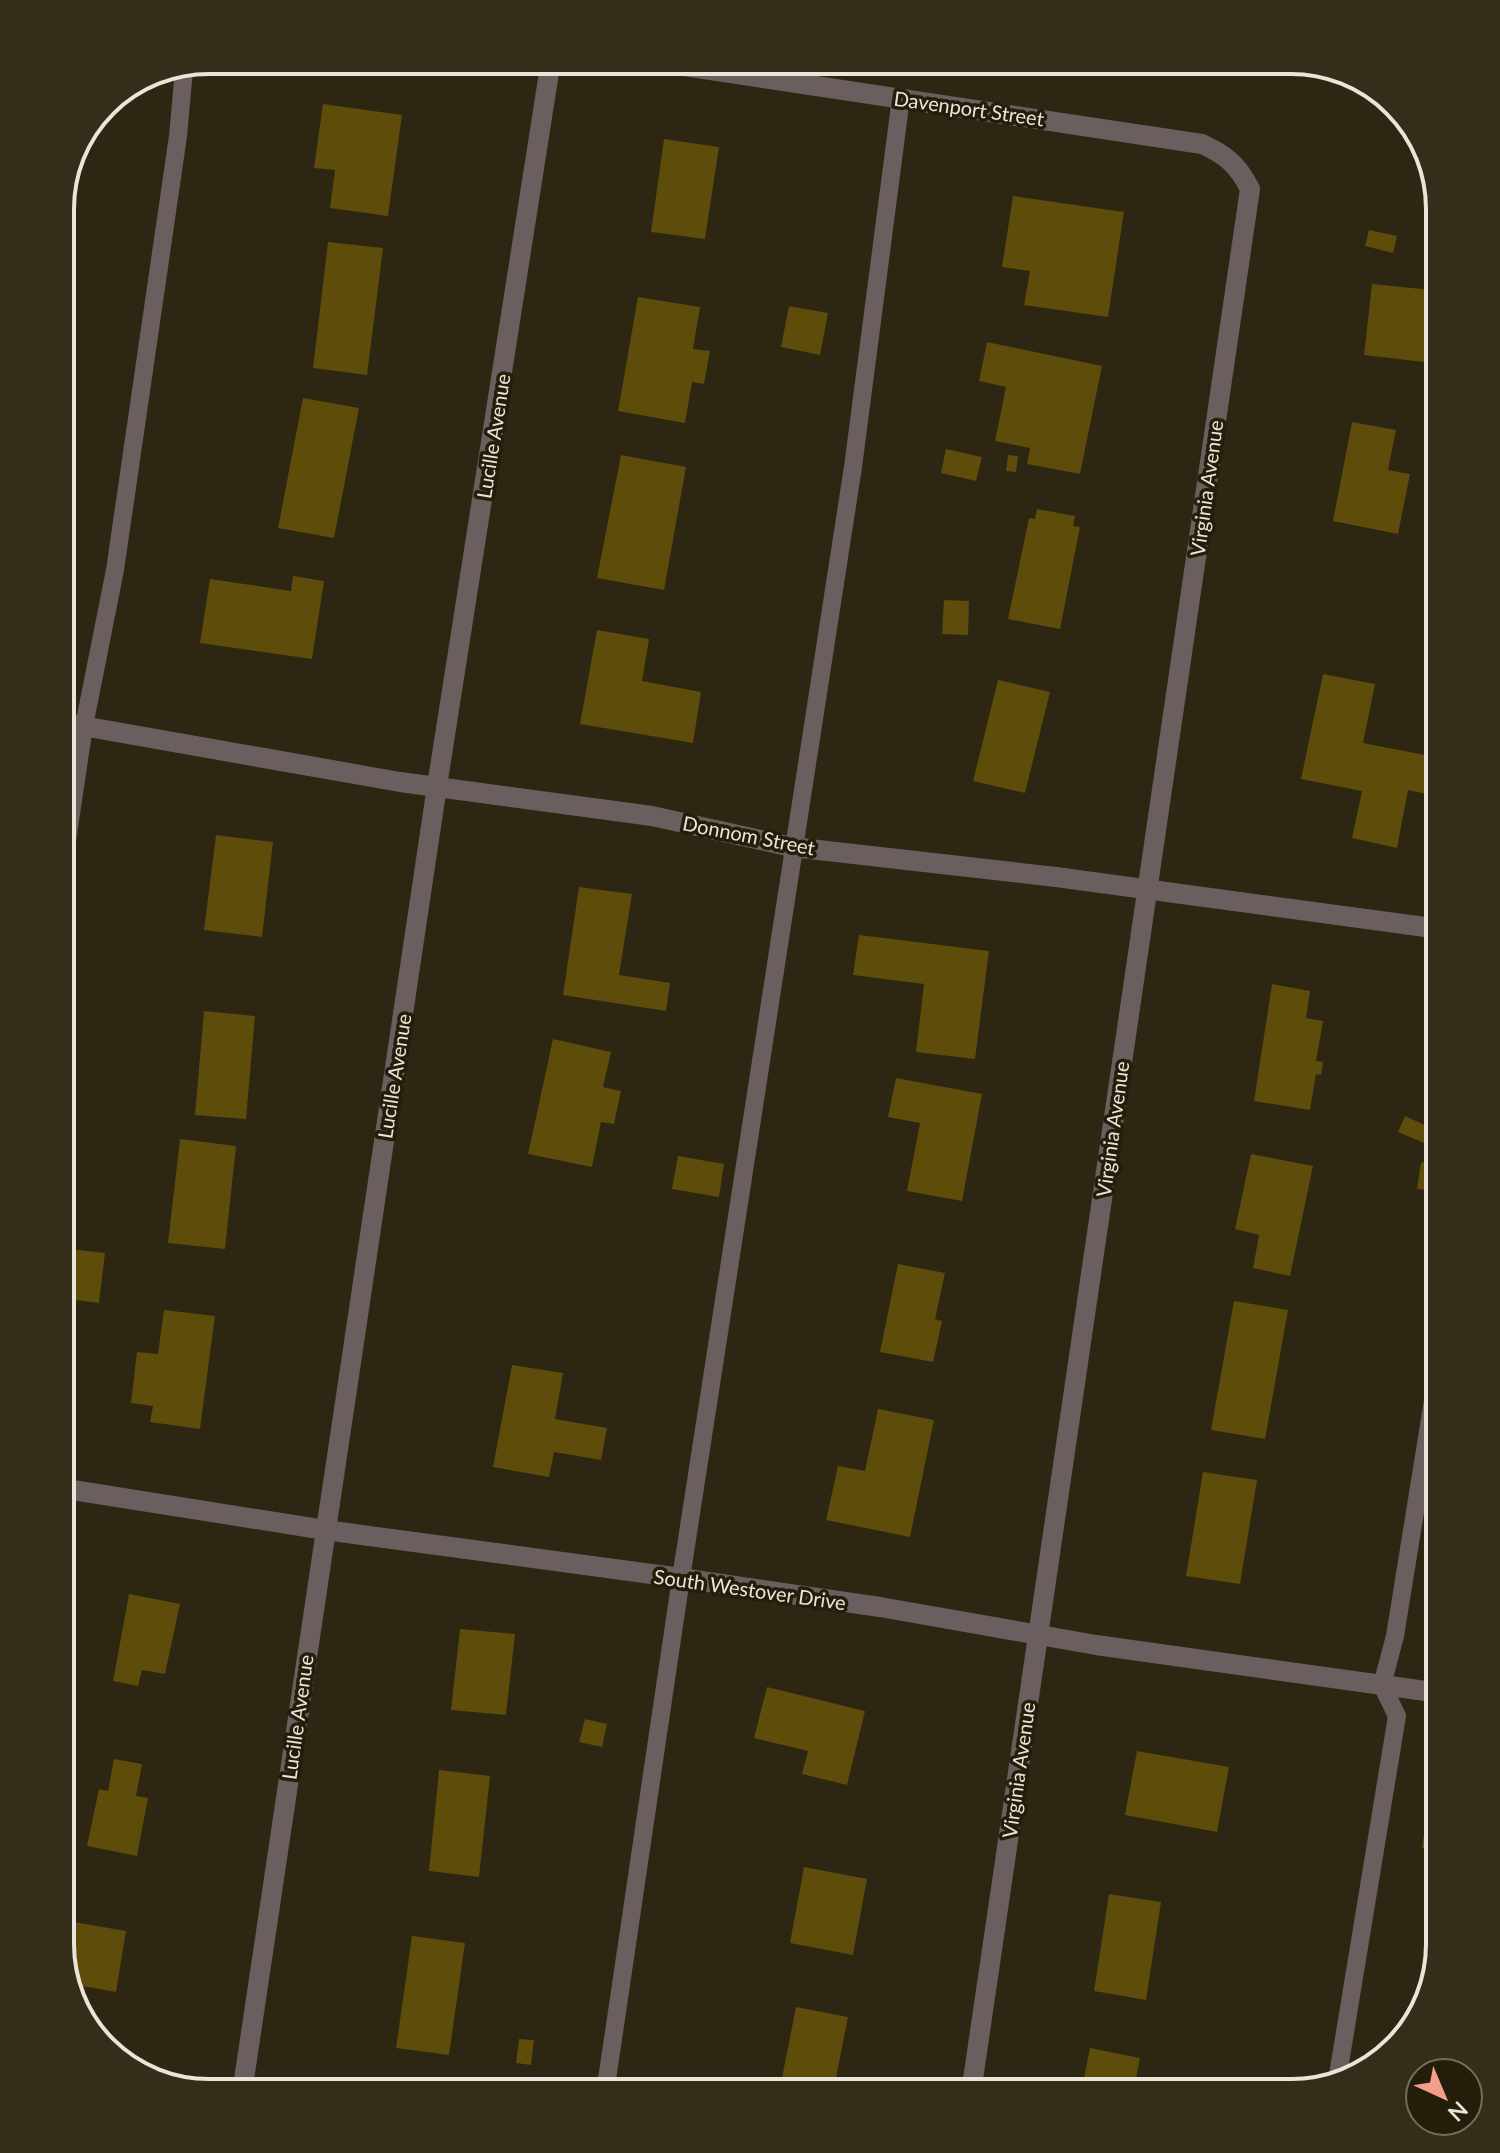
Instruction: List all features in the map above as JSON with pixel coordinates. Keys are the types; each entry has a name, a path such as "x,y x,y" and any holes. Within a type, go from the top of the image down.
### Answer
{"street":[{"name":"Lucille Avenue","path":"244,2079 437,786 549,74"},
{"name":"Davenport Street","path":"739,74 1202,144 1224,154 1239,168"},
{"name":"Virginia Avenue","path":"973,2079 1250,189 1239,168"},
{"name":"Donnom Street","path":"74,724 437,786 652,816 792,847 1426,927"},
{"name":"South Westover Drive","path":"74,1490 325,1530 681,1578 1037,1633 1096,1645 1426,1691"}],"lane":[{"path":"74,794 115,570 178,136 183,77"},
{"path":"607,2079 792,847 853,467 901,98"},
{"path":"1339,2070 1397,1716 1382,1685 1395,1636 1426,1444"}],"building":[{"path":"323,104 402,115 388,216 330,208 335,170 314,168"},
{"path":"664,139 719,147 705,239 651,232"},
{"path":"1013,196 1124,212 1108,317 1024,305 1030,271 1002,267"},
{"path":"1369,230 1397,236 1393,253 1365,246"},
{"path":"328,242 383,248 367,375 313,368"},
{"path":"1372,284 1426,289 1424,362 1364,355"},
{"path":"638,297 700,307 693,349 710,351 704,384 692,382 685,423 618,411"},
{"path":"789,306 828,313 820,355 781,347"},
{"path":"987,342 1102,366 1080,474 1027,464 1030,448 995,441 1006,387 979,381"},
{"path":"303,398 359,408 334,538 278,528"},
{"path":"1352,422 1396,430 1388,470 1410,474 1398,534 1333,521"},
{"path":"946,449 982,457 976,481 941,473"},
{"path":"621,455 686,467 664,590 597,578"},
{"path":"1008,455 1018,456 1016,472 1006,471"},
{"path":"1037,509 1075,516 1073,526 1080,527 1060,629 1008,619 1029,518 1035,519"},
{"path":"293,576 324,581 312,659 200,643 210,579 291,591"},
{"path":"944,600 969,601 968,635 942,634"},
{"path":"597,630 649,639 642,681 701,692 693,743 580,724"},
{"path":"1323,674 1375,684 1363,743 1426,755 1426,794 1408,790 1397,848 1352,838 1362,791 1301,779"},
{"path":"998,680 1050,692 1025,793 973,781"},
{"path":"216,835 273,842 262,937 204,930"},
{"path":"579,887 632,894 619,975 670,983 666,1011 563,995"},
{"path":"859,935 989,951 975,1059 916,1052 924,984 853,975"},
{"path":"1272,984 1310,991 1306,1018 1323,1021 1316,1061 1323,1062 1321,1075 1316,1074 1310,1110 1254,1101"},
{"path":"204,1011 255,1016 246,1119 195,1115"},
{"path":"553,1039 611,1052 603,1087 621,1091 614,1124 601,1122 592,1167 528,1154"},
{"path":"896,1078 982,1094 962,1201 907,1191 920,1123 888,1117"},
{"path":"1405,1116 1426,1126 1426,1139 1424,1143 1398,1132"},
{"path":"180,1139 236,1146 225,1249 168,1243"},
{"path":"1251,1154 1313,1166 1290,1276 1253,1268 1259,1235 1235,1229"},
{"path":"678,1156 724,1164 719,1197 672,1189"},
{"path":"1421,1162 1426,1163 1426,1190 1417,1189"},
{"path":"74,1250 105,1253 99,1303 74,1300"},
{"path":"898,1264 945,1273 935,1319 942,1321 933,1362 880,1352"},
{"path":"1234,1301 1288,1310 1265,1439 1211,1430"},
{"path":"164,1310 215,1316 200,1429 150,1422 153,1406 131,1403 137,1352 158,1354"},
{"path":"512,1365 563,1373 555,1419 607,1428 601,1460 554,1452 549,1477 493,1467"},
{"path":"878,1409 934,1420 910,1537 826,1520 838,1466 865,1471"},
{"path":"1203,1472 1257,1480 1240,1584 1186,1576"},
{"path":"129,1594 180,1604 165,1674 142,1670 138,1686 113,1681"},
{"path":"460,1629 515,1634 506,1715 451,1710"},
{"path":"767,1687 865,1711 847,1785 802,1774 808,1751 754,1738"},
{"path":"585,1719 607,1724 602,1747 579,1742"},
{"path":"1137,1751 1229,1767 1217,1832 1125,1815"},
{"path":"114,1759 142,1764 136,1796 148,1798 137,1856 87,1846 99,1789 108,1791"},
{"path":"439,1770 490,1776 479,1877 429,1871"},
{"path":"1426,1819 1426,1848 1422,1848"},
{"path":"804,1867 867,1879 853,1955 790,1943"},
{"path":"1109,1894 1161,1902 1146,2000 1094,1991"},
{"path":"74,1922 126,1931 116,1992 81,1986 75,1961"},
{"path":"412,1936 465,1943 449,2055 396,2048"},
{"path":"796,2007 848,2017 836,2079 782,2079"},
{"path":"519,2039 534,2040 531,2065 516,2063"},
{"path":"1090,2048 1140,2058 1136,2079 1084,2079"}]}
